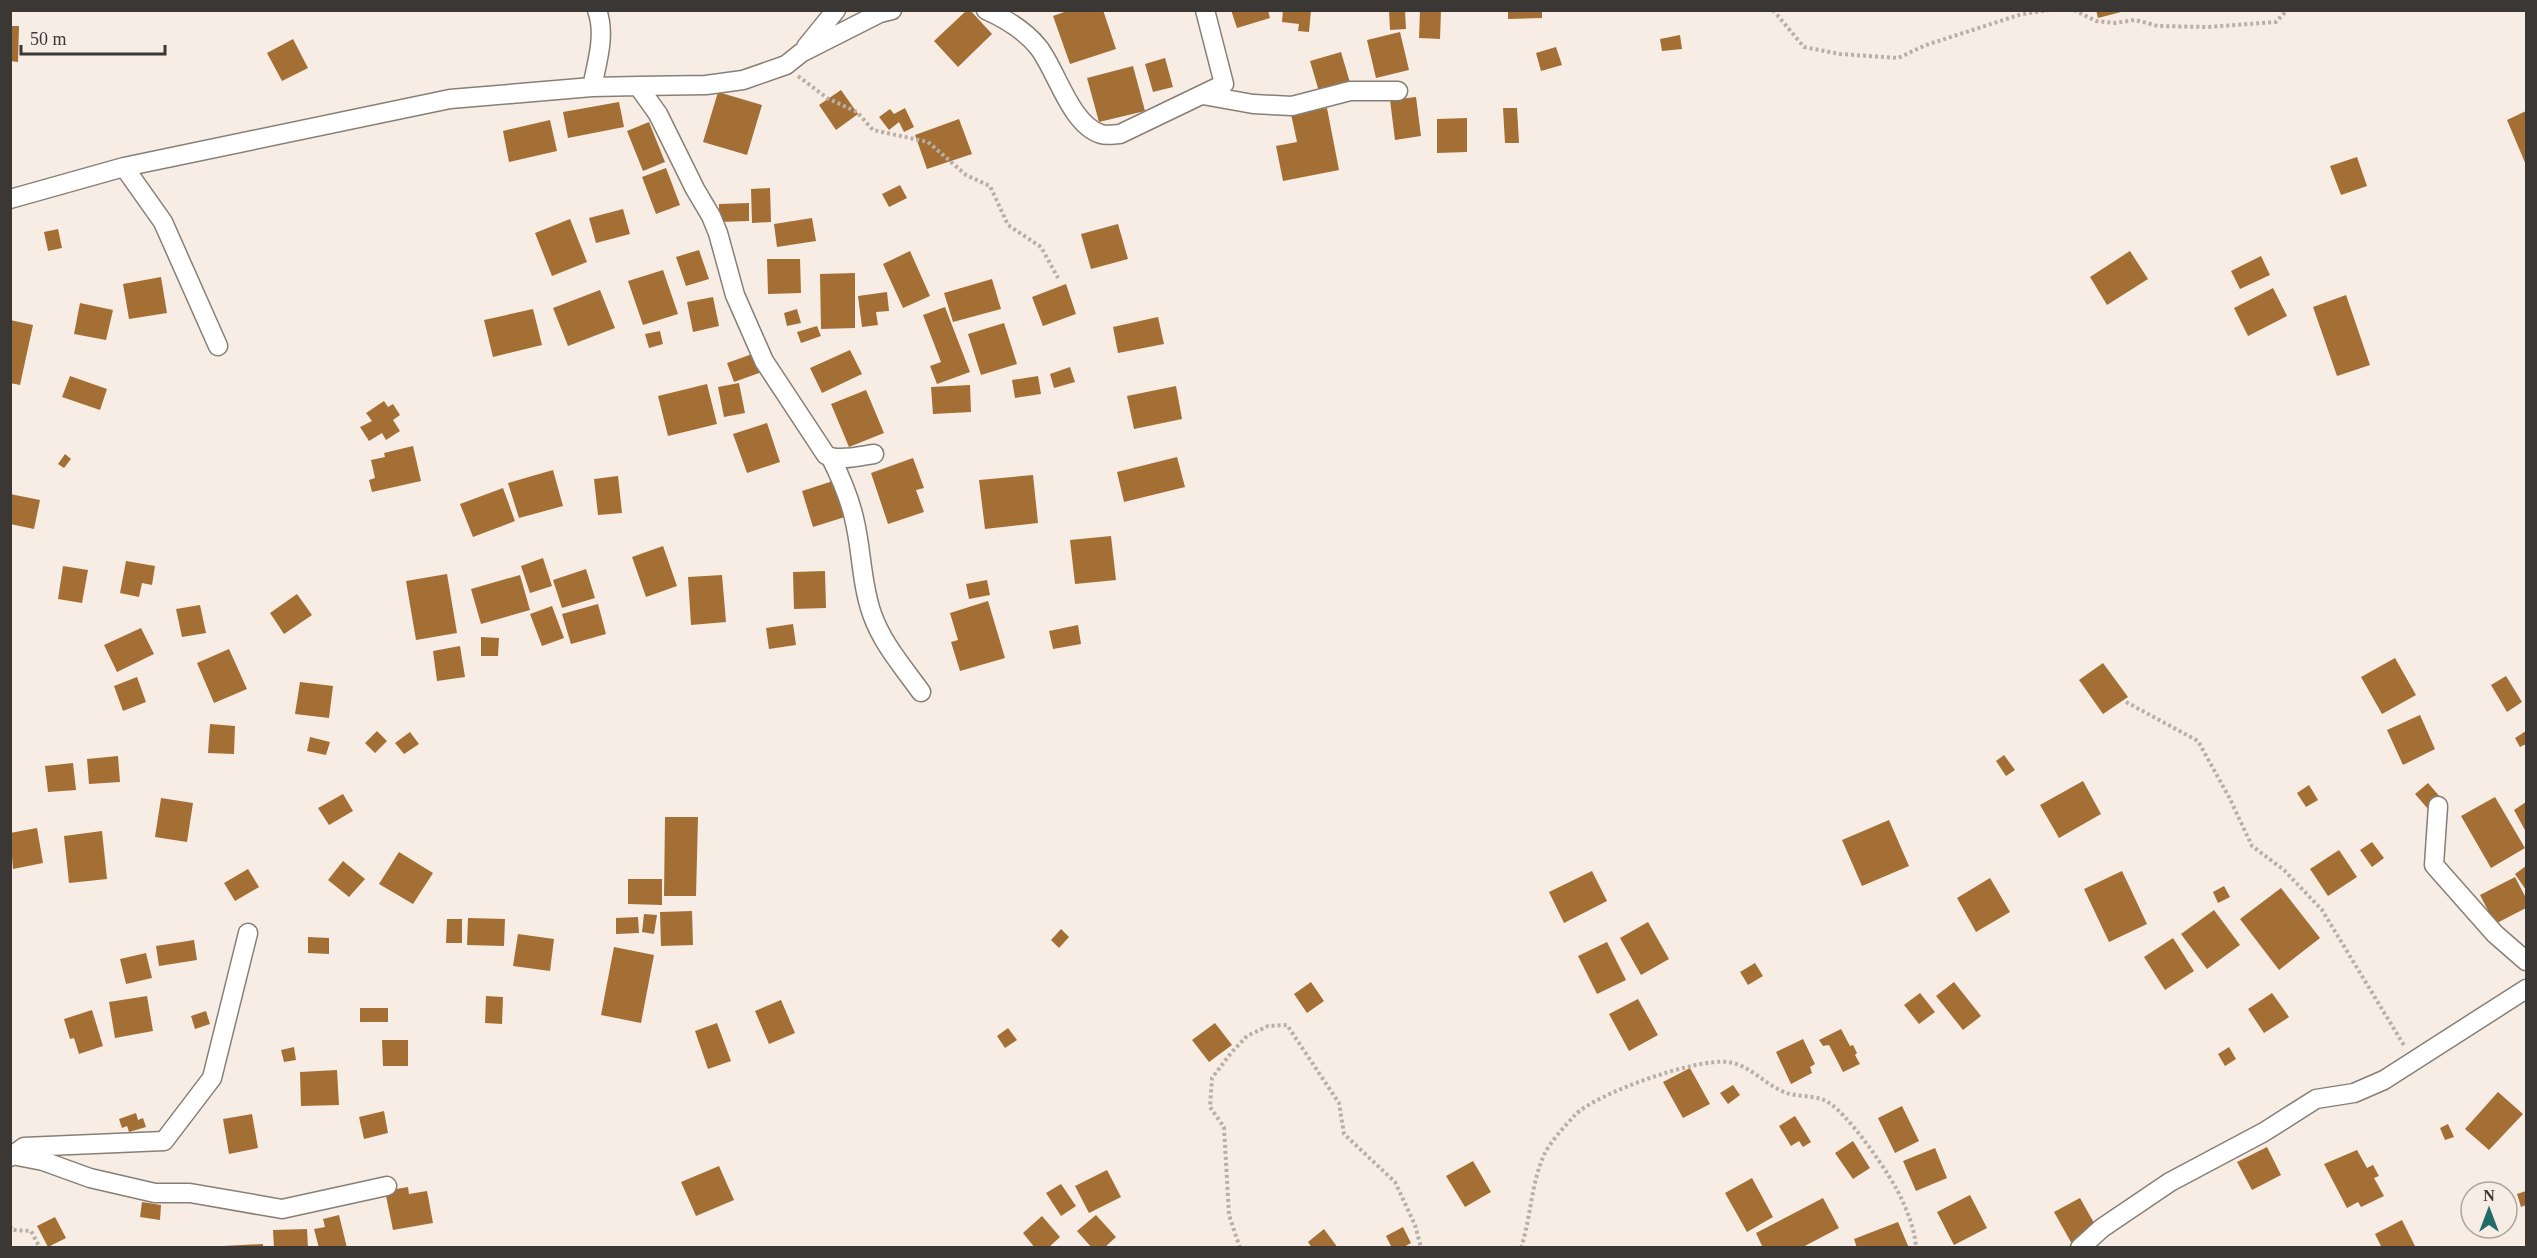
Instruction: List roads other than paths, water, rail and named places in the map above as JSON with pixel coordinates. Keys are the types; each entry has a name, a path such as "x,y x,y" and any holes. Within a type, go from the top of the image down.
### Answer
{"street":[{"path":"592,87 602,35 597,10"},
{"path":"801,53 836,10"},
{"path":"10,199 124,167 450,99 592,87 706,85 743,80 786,65 801,53 880,13 892,10"},
{"path":"986,10 1011,21 1039,48 1080,118 1093,130 1103,135 1120,134 1224,84 1205,10"},
{"path":"638,86 658,114 711,216 735,295 764,361 826,455 831,458 848,494 855,520 863,582 872,614 883,639 921,692"},
{"path":"1203,94 1253,104 1292,106 1350,91 1398,91"},
{"path":"124,167 163,222 218,346"},
{"path":"831,458 874,454"},
{"path":"2438,806 2434,865 2495,934 2526,961"},
{"path":"11,1156 24,1147 164,1141 212,1078 248,933"},
{"path":"2080,1248 2102,1228 2170,1182 2264,1132 2316,1099 2354,1093 2384,1080 2526,989"},
{"path":"11,1156 43,1161 90,1178 155,1193 190,1193 282,1209 387,1186"}]}
